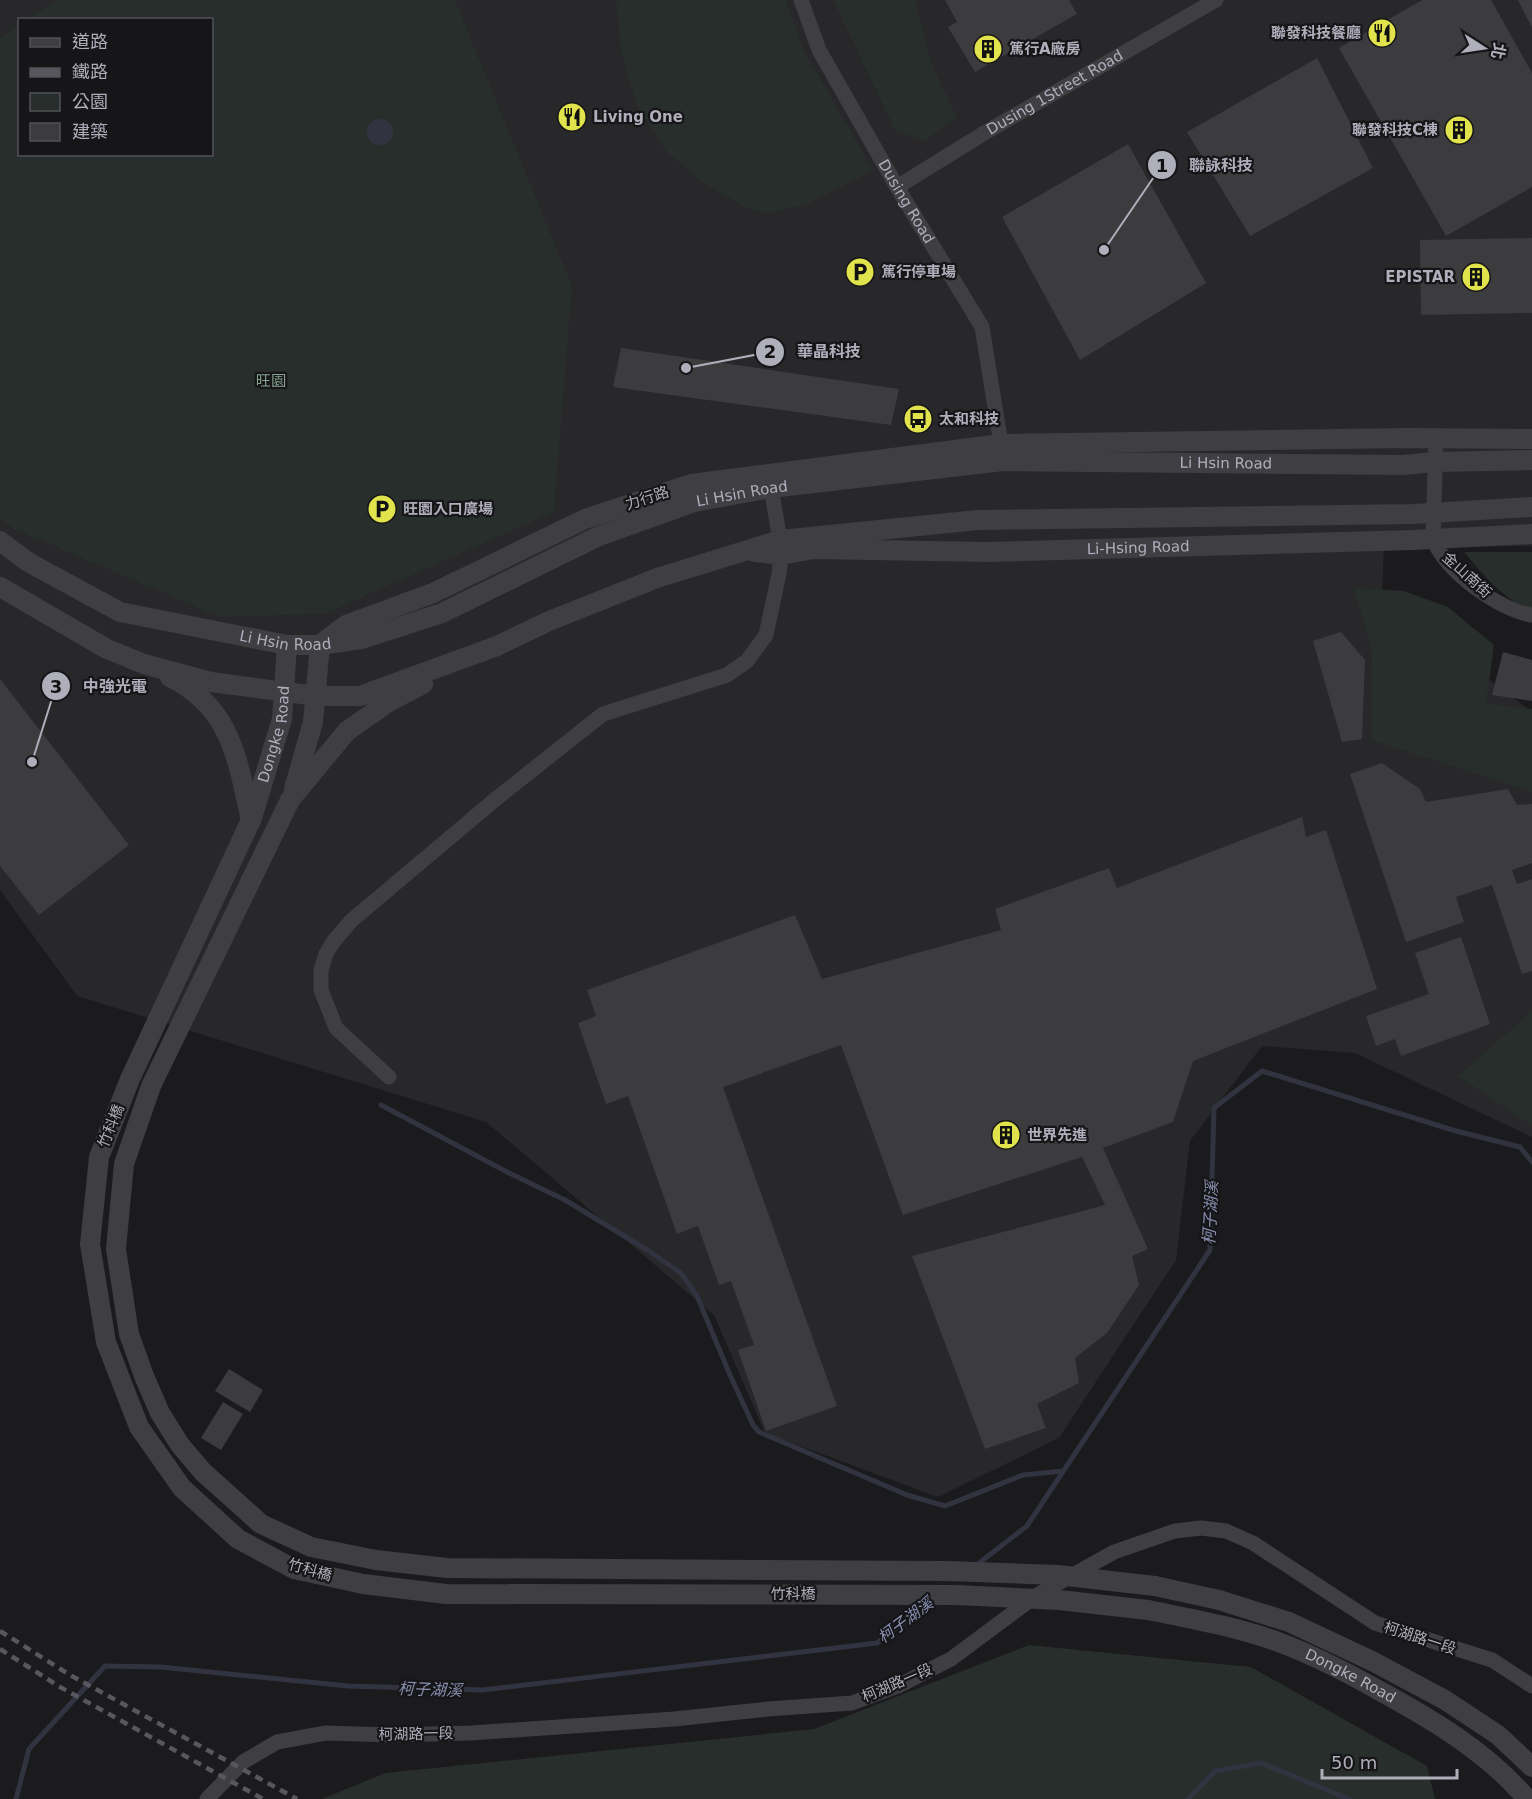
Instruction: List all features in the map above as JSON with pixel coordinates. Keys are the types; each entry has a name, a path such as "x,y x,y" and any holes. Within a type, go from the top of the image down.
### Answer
{"street":[{"name":"Dusing Road","path":"801,0 819,50 897,187 982,327 1001,444"},
{"name":"Dusing 1Street Road","path":"897,187 986,132 1216,0"},
{"path":"389,1077 336,1028 321,990 321,970 333,942 352,920 496,798 603,714 727,675 747,661 766,635 781,548 768,480 1001,444 1532,438"},
{"name":"金山南街","path":"1436,439 1432,538 1435,546 1447,561 1471,583 1498,602 1532,615"},
{"name":"Li Hsin Road","path":"0,541 28,562 120,612 287,645 320,645 362,639 442,613 599,536 694,502 768,480 1003,461 1402,465 1532,460"},
{"path":"781,548 978,520 1433,513 1532,507"},
{"name":"Li-Hsing Road","path":"497,646 549,621 657,578 743,551 781,548 988,552 1413,540 1532,534"},
{"path":"0,587 107,649 180,682 203,700 223,723 237,758 251,820"},
{"name":"Dongke Road","path":"251,820 282,719 287,645"},
{"path":"291,800 313,722 320,645"},
{"path":"144,664 211,682 316,696 360,696 497,646"},
{"path":"291,800 346,731 390,701 497,646"},
{"name":"竹科橋","path":"291,800 151,1086 124,1164 116,1249 129,1334 160,1413 180,1445 202,1472 261,1524 311,1547 376,1560 447,1568 959,1572 1058,1575 1155,1586"},
{"name":"竹科橋","path":"251,820 130,1079 99,1157 90,1244 106,1342 140,1427 182,1488 238,1539 294,1569 363,1584 446,1594 956,1594 1070,1601 1148,1610"},
{"name":"柯湖路一段","path":"207,1799 243,1762 277,1742 326,1733 391,1735 471,1733 674,1719 852,1703 898,1686 951,1659 1037,1595 1114,1552 1175,1531 1201,1528 1226,1531 1253,1543 1375,1623 1492,1660 1532,1686"},
{"name":"Dongke Road","path":"1155,1586 1219,1600 1289,1622 1351,1651 1445,1700 1498,1735 1532,1767"},
{"name":"Dongke Road","path":"1148,1610 1209,1622 1280,1642 1362,1681 1421,1713 1476,1750 1527,1799"}],"shaded area":[{"path":"0,0 1532,0 1532,546 1384,548 1382,598 1532,712 1532,1137 1355,1053 1262,1046 1190,1141 1176,1260 1059,1438 938,1497 765,1433 714,1315 486,1122 77,996 0,890"}],"green space":[{"name":"旺園","path":"56,0 455,0 572,286 554,512 325,614 220,617 12,528 0,519 0,38 18,26 18,156 213,156 213,18 29,18"},
{"path":"616,0 786,0 804,51 874,171 805,205 767,213 747,208 703,183 666,151 636,104 621,51"},
{"path":"833,0 915,0 931,62 957,117 924,141 895,130"},
{"path":"1464,552 1532,552 1532,608 1523,606 1504,594"},
{"path":"1354,588 1404,591 1448,607 1494,645 1486,703 1532,709 1532,792 1371,740 1372,652"},
{"path":"1532,1011 1532,1126 1458,1076"},
{"path":"1029,1645 1251,1667 1427,1766 1435,1799 322,1799 385,1773 814,1729"}],"water":[{"path":"380,119 389,123 393,132 389,141 380,145 371,141 367,132 371,123"}],"building":[{"name":"篤行A廠房","path":"945,0 1069,0 1077,14 975,72 948,27 957,22"},
{"name":"聯發科技C棟","path":"1422,0 1491,0 1532,73 1532,187 1446,236 1339,48"},
{"path":"1518,0 1532,0 1532,27 1528,20"},
{"path":"1317,58 1373,168 1250,236 1187,132"},
{"path":"1128,144 1206,283 1080,360 1002,217"},
{"name":"EPISTAR","path":"1532,238 1532,313 1421,315 1420,240"},
{"path":"621,348 899,389 891,425 613,387"},
{"path":"1341,632 1365,660 1362,739 1342,742 1313,641"},
{"path":"1503,652 1532,660 1532,701 1492,695"},
{"path":"0,679 129,845 39,915 0,866"},
{"path":"1382,763 1420,789 1426,802 1508,789 1517,805 1532,804 1532,863 1512,870 1517,884 1532,879 1532,971 1522,974 1492,885 1456,897 1464,922 1406,942 1350,774"},
{"name":"世界先進","path":"1302,817 1306,837 1326,830 1377,989 1193,1061 1173,1122 1103,1148 1148,1249 1132,1256 1139,1285 1107,1333 1075,1358 1079,1383 1037,1404 1046,1428 985,1449 912,1256 1105,1205 1082,1157 903,1215 841,1045 723,1087 837,1406 766,1431 738,1350 754,1345 731,1281 719,1285 698,1226 677,1234 628,1096 606,1104 578,1023 596,1016 587,990 795,915 822,979 1001,930 995,909 1109,868 1117,888"},
{"path":"1461,937 1490,1024 1401,1056 1395,1039 1376,1046 1366,1016 1429,994 1415,953"},
{"path":"229,1369 263,1390 250,1412 215,1391"},
{"path":"223,1402 243,1414 221,1450 201,1438"}],"waterway":[{"name":"柯子湖溪","path":"974,1567 1027,1526 1210,1250 1214,1108 1262,1071 1456,1131 1520,1147 1532,1162"},
{"path":"381,1105 565,1200 681,1273 697,1296 730,1375 753,1425 759,1432 907,1495 945,1506 1023,1475 1063,1471"},
{"name":"柯子湖溪","path":"16,1799 29,1749 105,1666 161,1667 348,1686 482,1690 877,1643 932,1600"},
{"path":"1188,1799 1215,1771 1261,1763 1349,1799"}],"railway":[{"path":"0,1631 70,1675 297,1799"},
{"path":"0,1649 60,1687 263,1799"}],"place":[{"name":"聯發科技餐廳","path":"1382,33"},
{"name":"篤行A廠房","path":"988,49"},
{"name":"Living One","path":"572,117"},
{"name":"聯發科技C棟","path":"1459,130"},
{"name":"聯詠科技","path":"1104,250"},
{"name":"篤行停車場","path":"860,272"},
{"name":"EPISTAR","path":"1476,277"},
{"name":"華晶科技","path":"686,368"},
{"name":"太和科技","path":"918,419"},
{"name":"旺園入口廣場","path":"382,509"},
{"name":"中強光電","path":"32,762"},
{"name":"世界先進","path":"1006,1135"}]}
